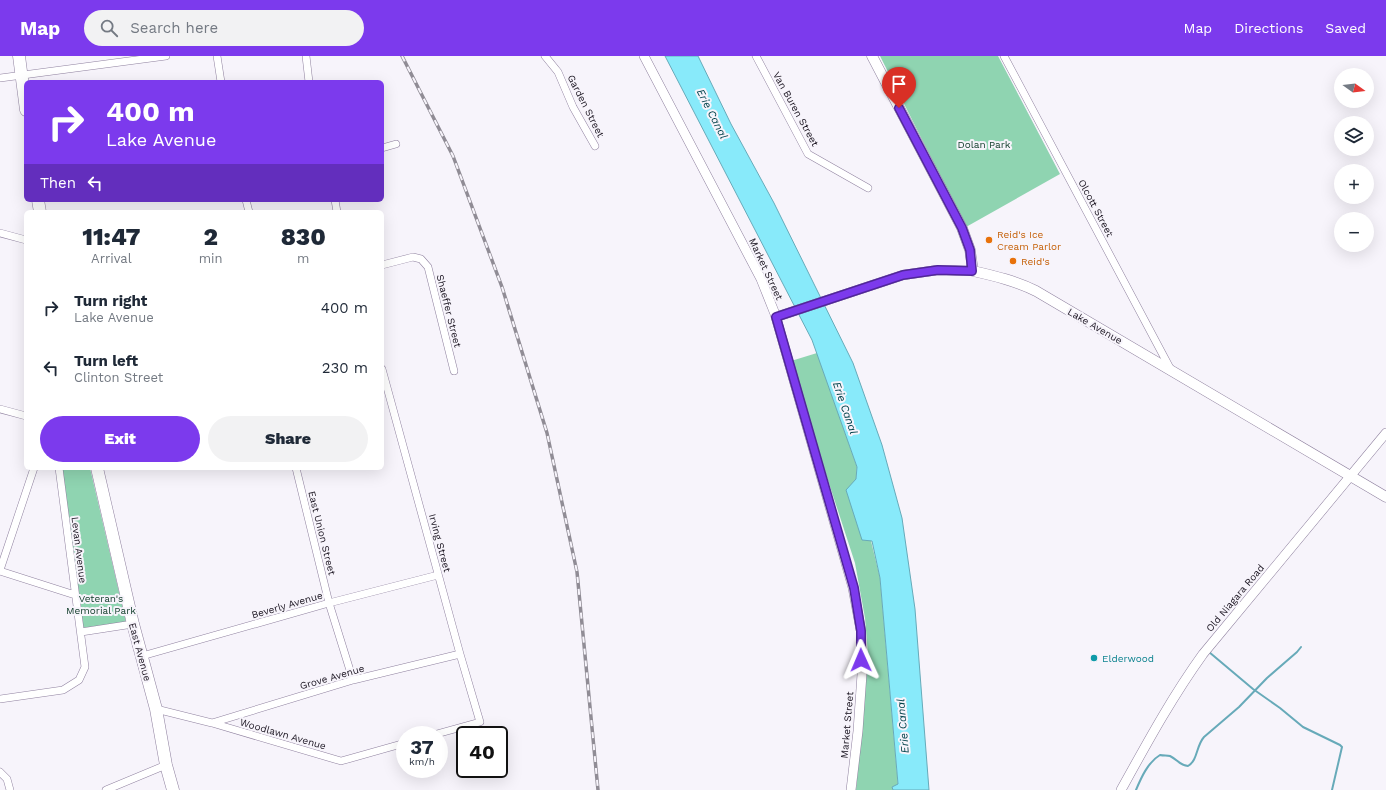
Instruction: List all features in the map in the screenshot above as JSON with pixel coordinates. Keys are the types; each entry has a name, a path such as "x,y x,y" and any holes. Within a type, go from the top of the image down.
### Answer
{"highway":[{"path":"19,56 24,96"},
{"name":"East Avenue","path":"97,470 132,624 156,709 166,765 173,790"}],"main road":[{"path":"872,56 962,228 970,250 972,271"},
{"name":"Lake Avenue","path":"972,271 1000,277 1024,286 1171,370 1386,497"}],"street":[{"path":"0,78 130,59 166,56"},
{"path":"217,56 221,80"},
{"path":"306,56 309,80"},
{"name":"Garden Street","path":"545,56 558,72 573,107 595,146"},
{"name":"Market Street","path":"644,56 761,279 776,317 854,588 861,631 861,689 851,790"},
{"name":"Van Buren Street","path":"756,56 808,154 868,188"},
{"name":"Olcott Street","path":"1004,56 1171,370"},
{"path":"384,147 396,144"},
{"path":"0,232 24,239"},
{"name":"Shaeffer Street","path":"384,264 412,257 421,259 428,267 454,371"},
{"name":"Lake Avenue","path":"776,317 903,275 919,272 953,270 972,271"},
{"name":"Irving Street","path":"384,377 480,722 448,731"},
{"path":"0,410 24,416"},
{"name":"Old Niagara Road","path":"1121,790 1164,713 1189,673 1349,476 1386,433"},
{"path":"33,470 0,571 75,595"},
{"name":"Levan Avenue","path":"0,699 63,690 79,680 85,666 59,470"},
{"name":"East Union Street","path":"296,470 329,603 353,680"},
{"name":"Beverly Avenue","path":"142,656 329,603 438,575"},
{"path":"81,632 132,624"},
{"name":"Grove Avenue","path":"212,723 353,680 460,654"},
{"name":"Woodlawn Avenue","path":"156,709 212,723 341,761 396,746"},
{"path":"106,790 166,765"},
{"path":"0,772 7,779 10,790"}],"green space":[{"name":"Dolan Park","path":"880,56 998,56 1060,174 966,227"},
{"path":"817,353 857,467 856,479 880,578 898,785 892,787 893,790 856,790 868,655 865,618 855,563 809,422 791,361"},
{"name":"Veteran's Memorial Park","path":"62,470 90,470 126,622 83,628"}],"water":[{"name":"Erie Canal","path":"665,56 698,56 731,124 774,203 853,363 882,445 902,518 915,609 929,790 893,790 892,787 898,784 880,578 872,541 862,540 846,490 856,479 857,467 812,340"}],"waterway":[{"path":"1136,790 1148,766 1160,755 1170,756 1180,763 1188,766 1194,760 1204,737 1239,707 1267,678 1301,647"},
{"path":"1209,652 1253,689 1280,708 1303,727 1342,747 1332,790"}],"railway":[{"path":"402,56 453,156 502,287 547,433 577,572 598,790"}],"place":[{"name":"Reid's Ice Cream Parlor","path":"989,240"},
{"name":"Reid's","path":"1013,261"},
{"name":"Elderwood","path":"1094,658"}],"route":[{"path":"861,660 861,631 854,588 776,317 903,275 938,270 972,271 972,258 962,228 899,108"}]}
